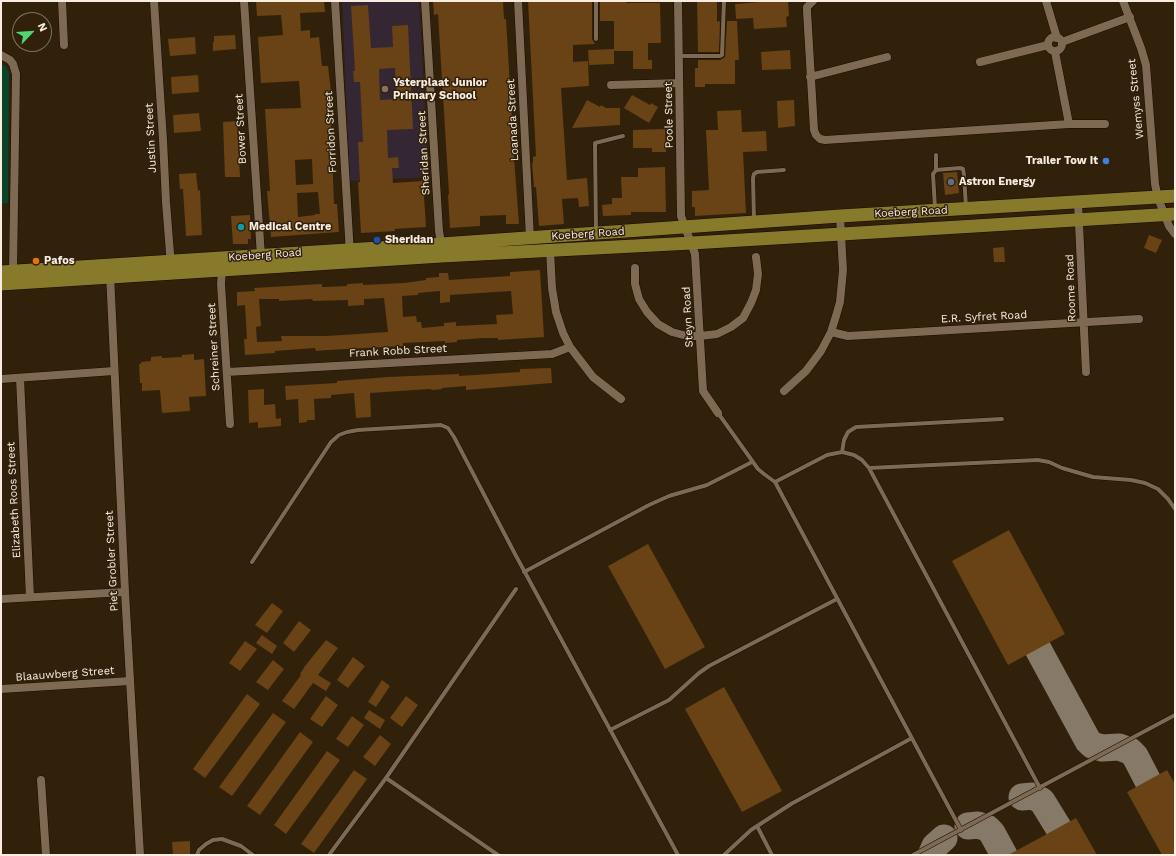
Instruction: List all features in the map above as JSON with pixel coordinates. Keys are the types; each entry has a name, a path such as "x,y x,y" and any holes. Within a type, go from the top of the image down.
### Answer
{"main road":[{"name":"Koeberg Road","path":"442,250 530,238 840,216 1175,196"},
{"name":"Koeberg Road","path":"171,267 222,270 350,256 442,250 550,250 692,243 1170,214"},
{"name":"Koeberg Road","path":"1,284 109,271 171,267 261,256 350,256"},
{"name":"Koeberg Road","path":"7,271 109,271"}],"street":[{"path":"62,1 64,45"},
{"name":"Justin Street","path":"154,1 171,267"},
{"name":"Bower Street","path":"244,1 261,256"},
{"name":"Forridon Street","path":"335,1 350,256"},
{"name":"Sheridan Street","path":"425,1 439,231 442,250"},
{"name":"Loanada Street","path":"518,1 530,238"},
{"name":"Poole Street","path":"678,1 681,216 692,243"},
{"path":"813,1 807,6 810,77 814,130 820,139 825,140 1069,124 1105,124"},
{"path":"1046,1 1060,40 1061,49 1054,52"},
{"name":"Wemyss Street","path":"1123,1 1146,65 1155,184 1158,198 1170,214 1169,226 1175,234"},
{"path":"1048,45 1051,38 1060,40 1130,17"},
{"path":"1048,45 1054,52 1069,124"},
{"path":"980,62 1048,45"},
{"path":"1,55 10,60 16,74 7,271"},
{"path":"810,77 887,57"},
{"path":"611,85 679,83"},
{"name":"Roome Road","path":"1078,202 1086,372"},
{"path":"784,391 802,375 815,360 822,351 831,332 840,302 842,286 843,270 840,216"},
{"name":"Steyn Road","path":"692,243 696,256 703,391 718,413"},
{"path":"550,250 552,288 556,312 563,333 570,347 593,377 621,399"},
{"path":"635,268 635,284 640,299 647,312 658,324 672,332 687,336 700,336 717,334 731,327 743,318 756,290 758,274 756,257"},
{"name":"Schreiner Street","path":"222,270 221,284 230,424"},
{"name":"Piet Grobler Street","path":"109,271 140,855"},
{"name":"E.R. Syfret Road","path":"831,332 848,336 1139,319"},
{"name":"Frank Robb Street","path":"227,372 552,354 570,347"},
{"path":"1,378 114,371"},
{"name":"Elizabeth Roos Street","path":"20,378 30,597"},
{"path":"1,599 125,592"},
{"name":"Blaauwberg Street","path":"1,689 130,681"},
{"path":"41,780 46,855"}],"lane":[{"path":"596,1 596,39"},
{"path":"679,56 722,55 724,1"},
{"path":"596,234 595,143 623,136"},
{"path":"935,211 933,174 936,170 936,155"},
{"path":"936,170 963,169 966,209"},
{"path":"754,222 754,174 757,172 784,170"},
{"path":"718,413 752,462 775,482 960,830"},
{"path":"842,452 844,440 848,432 856,427 1002,419"},
{"path":"252,562 331,442 339,435 358,430 441,425 448,428 451,431 524,572 678,855"},
{"path":"775,482 827,455 842,452 854,455 862,460 869,468 1040,788"},
{"path":"869,468 1038,460 1050,462 1062,468 1093,477 1131,480 1145,483 1158,489 1175,509"},
{"path":"524,572 649,505 669,496 707,485 752,462"},
{"path":"329,855 386,778 516,589"},
{"path":"610,730 668,700 699,672 837,599"},
{"path":"913,855 1175,715"},
{"path":"724,855 751,830 791,804 912,738"},
{"path":"386,778 498,855"},
{"path":"757,826 772,855"},
{"path":"197,855 199,850 206,844 213,840 222,839 240,846 253,855"}],"shaded area":[{"name":"Ysterplaat Junior Primary School","path":"342,1 419,1 429,177 350,181"}],"green space":[{"path":"1,64 5,66 9,72 8,203 1,204"}],"building":[{"path":"256,1 324,1 325,12 300,13 301,31 310,30 310,38 319,37 322,66 328,66 332,100 330,100 334,204 337,204 339,232 271,237 267,191 270,191 265,109 301,108 299,81 261,83 258,37 283,35 281,15 257,16","holes":["312,159 313,184 296,185 295,160","318,192 320,214 298,217 297,193"]},
{"path":"433,1 503,1 504,19 506,19 519,224 506,224 506,215 480,216 480,226 450,228 438,14 434,15"},
{"path":"528,1 592,2 592,39 595,44 573,45 573,62 588,61 589,86 561,88 567,180 587,178 589,206 579,207 578,198 562,199 564,224 539,226 536,187 534,187 532,163 533,157 536,156"},
{"path":"626,1 626,3 660,3 661,43 648,43 648,60 652,60 652,69 633,69 633,51 614,51 614,21 600,21 600,2"},
{"path":"697,1 717,1 717,22 720,21 719,52 698,52"},
{"path":"788,1 789,16 786,17 787,27 754,29 753,18 736,19 735,4"},
{"path":"368,5 371,48 393,47 392,26 408,25 413,129 387,130 388,158 398,157 399,168 392,168 393,183 423,181 426,227 361,233 358,182 360,182 358,142 363,142 360,82 354,82 353,71 355,71 351,6","holes":["395,68 397,99 380,100 379,69"]},
{"path":"727,21 737,21 739,60 735,60 735,84 705,84 705,87 695,87 695,68 698,68 698,60 720,60 725,57"},
{"path":"235,35 236,49 213,51 214,36"},
{"path":"195,37 196,54 170,56 168,39"},
{"path":"614,49 614,64 589,65 588,50"},
{"path":"790,50 791,69 762,70 761,52"},
{"path":"198,75 199,92 172,94 171,77"},
{"path":"632,95 650,105 651,103 658,107 649,123 624,108"},
{"path":"587,100 600,107 601,105 606,108 620,108 620,125 572,128"},
{"path":"794,100 795,126 778,128 777,101"},
{"path":"741,110 742,132 766,131 767,151 743,152 746,213 695,216 695,207 692,207 692,191 709,190 706,130 718,130 717,111"},
{"path":"199,113 201,131 174,133 173,115"},
{"path":"237,121 240,177 225,177 223,122"},
{"path":"665,129 666,152 652,152 652,148 633,148 633,130"},
{"path":"665,167 666,212 631,212 631,215 603,216 602,205 612,204 612,198 622,198 621,177 638,177 638,168"},
{"path":"957,172 959,193 945,195 943,173"},
{"path":"196,173 198,191 200,190 202,235 186,236 183,189 180,189 179,174"},
{"name":"Medical Centre","path":"250,215 251,239 248,239 248,244 233,244 231,216"},
{"path":"1149,235 1162,240 1156,253 1144,248"},
{"path":"1004,247 1005,262 994,262 993,248"},
{"path":"540,270 544,337 498,340 498,338 484,338 457,340 457,342 445,343 445,341 403,343 403,346 316,351 315,348 245,355 244,339 247,339 245,305 237,306 237,292 255,291 254,288 322,284 322,287 325,287 347,286 347,284 363,283 363,285 404,283 426,280 426,278 439,277 439,273 448,273 449,280 510,276 510,272","holes":["440,291 440,303 450,302 450,295 511,291 513,314 496,315 497,324 456,326 456,322 444,323 444,326 422,328 421,322 417,322 416,316 403,317 402,296","384,298 388,332 327,336 281,336 282,341 257,342 256,327 261,326 259,299 279,299 279,301 312,299 313,301 348,300 348,306 364,305 364,299"]},
{"path":"194,354 194,360 204,359 206,396 189,397 190,411 162,413 160,390 142,391 139,364 141,364 141,362 151,361 151,357 182,357 182,355"},
{"path":"551,368 552,383 466,390 466,386 433,390 370,393 371,417 356,418 354,393 331,395 331,398 314,399 315,420 307,420 307,422 299,423 298,399 286,400 285,386 337,383 337,381 388,377 459,374 459,376 520,372 520,369"},
{"path":"264,389 264,405 275,404 276,419 281,418 281,426 258,428 258,422 249,423 248,390"},
{"path":"1009,530 1065,634 1008,665 952,561"},
{"path":"648,544 705,647 665,669 608,566"},
{"path":"272,603 283,611 267,633 255,625"},
{"path":"299,621 311,630 294,652 283,643"},
{"path":"262,635 277,646 272,654 256,643"},
{"path":"326,640 338,648 318,675 331,683 326,691 313,683 294,709 282,701 301,675 300,674 305,666"},
{"path":"245,641 257,649 240,671 229,663"},
{"path":"353,657 365,666 348,688 337,680"},
{"path":"273,660 284,669 268,690 256,682"},
{"path":"382,680 390,686 376,707 368,702"},
{"path":"724,687 782,791 742,812 685,709"},
{"path":"247,694 260,704 205,778 193,769"},
{"path":"326,696 338,705 322,727 310,719"},
{"path":"406,696 418,705 402,727 390,718"},
{"path":"369,710 385,720 380,729 364,718"},
{"path":"273,713 286,722 232,796 219,787"},
{"path":"352,716 364,725 348,747 336,739"},
{"path":"300,732 313,742 260,815 247,806"},
{"path":"380,735 391,744 375,766 363,757"},
{"path":"327,751 340,760 286,834 274,825"},
{"path":"354,770 367,779 314,853 301,844"},
{"path":"1167,770 1175,784 1175,855 1162,855 1127,792"},
{"path":"1076,818 1097,855 1008,855 1036,840"},
{"path":"190,841 190,855 173,855 172,842"}],"taxiway":[{"path":"1038,649 1088,741 1092,745 1102,748 1119,747 1130,751 1135,756 1148,781"},
{"path":"1022,797 1033,796 1042,801 1058,827"},
{"path":"968,826 978,825 987,828 992,833 1004,855"},
{"path":"931,855 935,846 944,838"}],"place":[{"name":"Ysterplaat Junior Primary School","path":"385,89"},
{"name":"Trailer Tow It","path":"1106,161"},
{"name":"Astron Energy","path":"951,182"},
{"name":"Medical Centre","path":"241,227"},
{"name":"Sheridan","path":"377,240"},
{"name":"Pafos","path":"36,261"}]}
